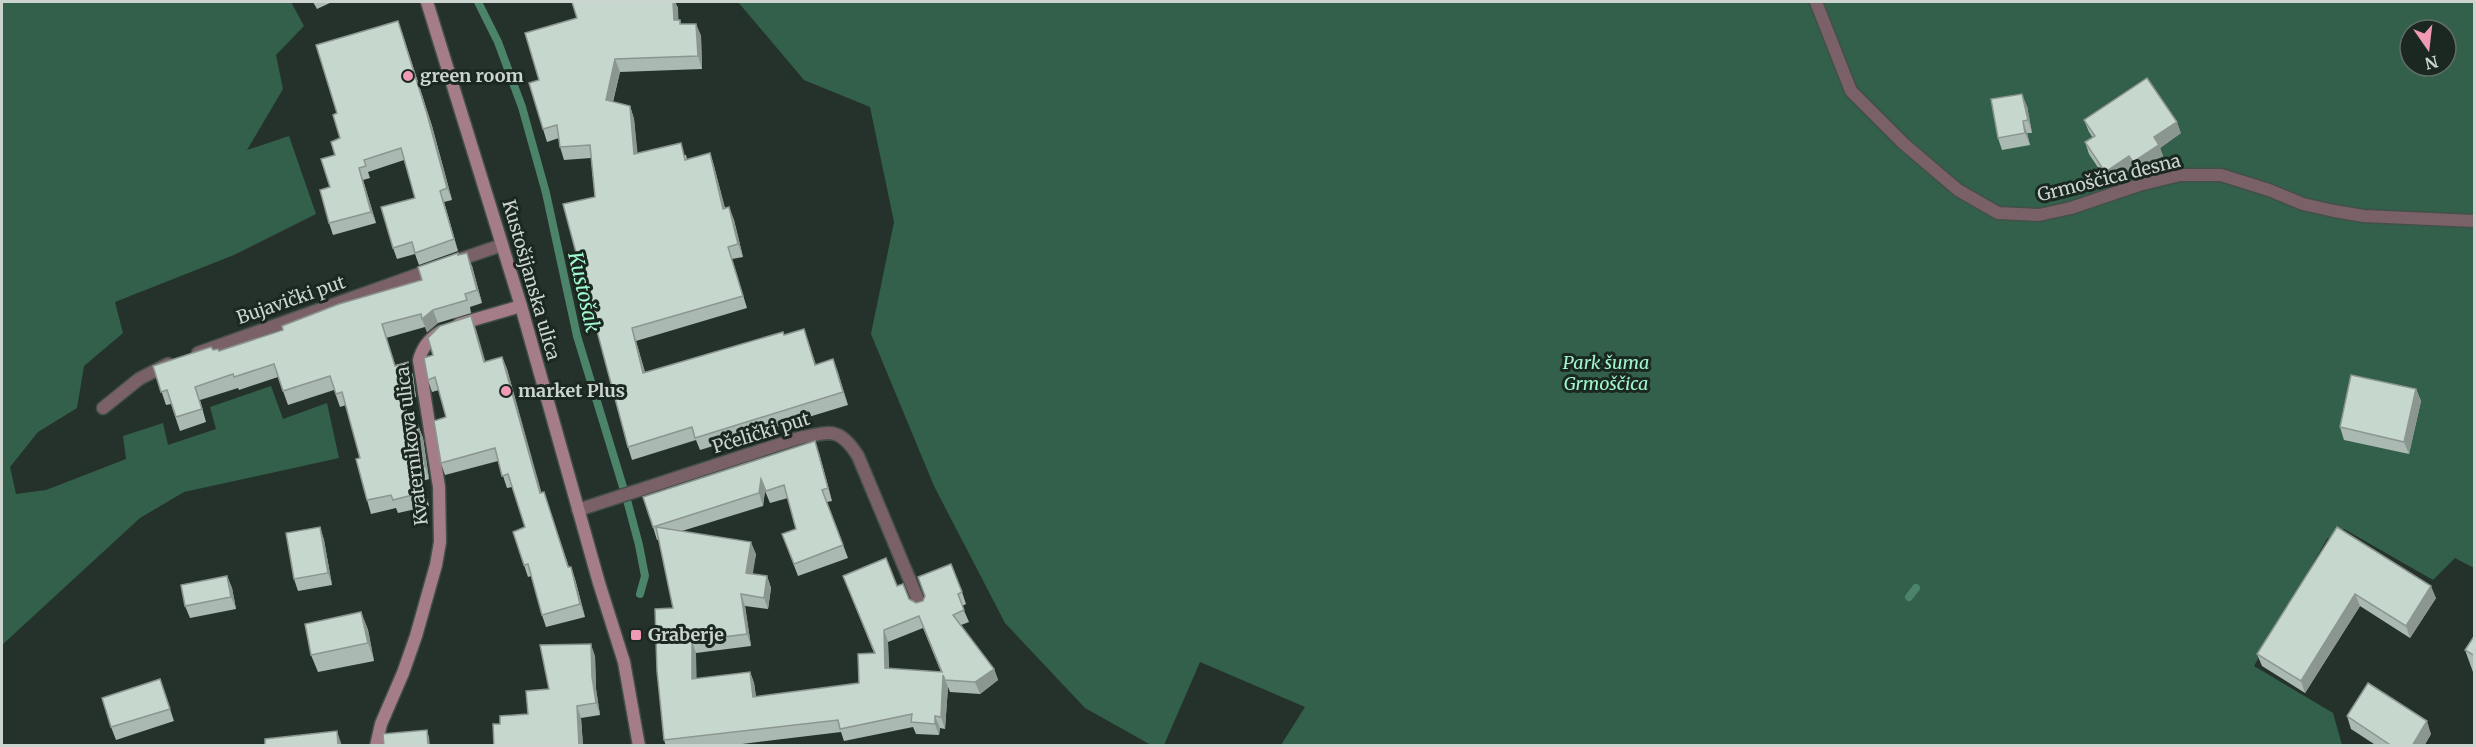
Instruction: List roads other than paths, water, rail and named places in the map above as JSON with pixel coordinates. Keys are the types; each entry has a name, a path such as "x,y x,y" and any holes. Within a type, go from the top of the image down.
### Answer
{"street":[{"name":"Kustošijanska ulica","path":"427,2 521,306 578,510 624,662 639,746"},
{"name":"Grmoščica desna","path":"1816,2 1851,91 1904,144 1958,190 1998,213 2039,215 2071,208 2139,185 2180,175 2221,175 2269,190 2303,204 2334,211 2364,216 2475,221"},
{"name":"Bujavički put","path":"103,408 139,379 160,367 502,244"},
{"name":"Kvaternikova ulica","path":"376,746 381,724 416,636 441,542 439,487 421,377 419,360 421,351 430,339 441,331 521,306"},
{"name":"Pčelički put","path":"578,510 799,438 829,432 847,440 858,456 921,607"}],"waterway":[{"name":"Kustošak","path":"478,2 498,42 522,107 546,193 577,336 639,545 645,576 640,594"},
{"path":"1909,597 1916,588"}],"place":[{"name":"green room","path":"408,76"},
{"name":"market Plus","path":"506,391"},
{"name":"Graberje","path":"636,635"}],"park label":[{"name":"Park šuma Grmoščica","path":"1606,373"}]}
